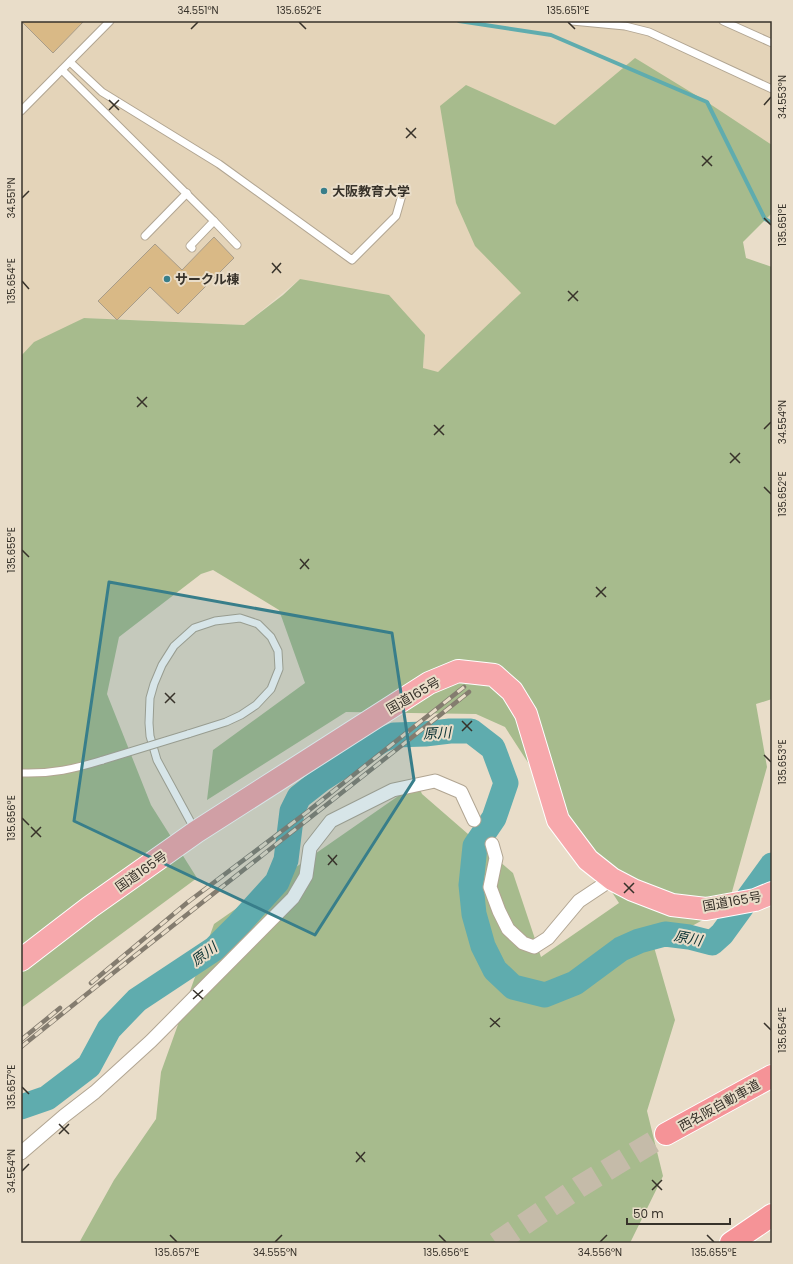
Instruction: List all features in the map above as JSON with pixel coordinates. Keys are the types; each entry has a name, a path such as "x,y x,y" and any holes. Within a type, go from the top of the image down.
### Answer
{"highway":[{"name":"国道165号","path":"21,960 90,908 196,832 428,683 458,671 494,675 512,690 526,714 558,820 588,860 612,879 633,890 672,905 706,909 763,897"},
{"name":"西名阪自動車道","path":"666,1134 772,1076"},
{"path":"731,1243 772,1215"}],"street":[{"path":"21,1153 95,1092 151,1041 293,898 306,876 310,848 331,821 393,790 435,781 461,792 474,820"},
{"path":"492,844 496,858 490,887 499,911 508,929 523,943 534,947 548,938 579,901 612,879"}],"lane":[{"path":"21,111 110,21"},
{"path":"572,21 625,26 649,32 772,89"},
{"path":"723,21 772,43"},
{"path":"70,62 102,92 218,164 352,260 396,216 402,195"},
{"path":"62,70 237,245"},
{"path":"145,236 186,194"},
{"path":"192,248 190,246 214,221"},
{"path":"21,773 40,774 70,770 103,760 188,734 226,722 241,715 256,705 271,689 279,669 278,651 271,637 258,624 240,618 215,621 194,628 174,646 162,666 154,684 150,698 149,723 150,736 155,754 196,832"}],"highlighted area":[{"path":"109,582 392,633 414,780 315,935 74,821"}],"shaded area":[{"name":"大阪教育大学","path":"21,21 772,21 772,223 655,164 438,373 423,368 425,335 300,279 244,325 84,318 21,356"}],"green space":[{"path":"635,58 707,102 772,145 772,213 743,242 746,258 772,267 772,699 756,704 767,767 728,906 654,947 675,1020 647,1111 663,1176 630,1243 79,1243 114,1180 156,1119 161,1072 214,924 417,783 422,794 513,873 541,957 619,903 505,727 476,714 346,712 207,800 213,750 305,683 279,610 213,570 201,574 119,637 107,694 151,805 197,878 21,1008 21,356 34,342 84,318 244,325 283,295 300,279 389,295 425,335 423,368 438,372 521,293 475,246 456,203 440,106 466,85 555,125"}],"building":[{"path":"21,21 84,21 53,53"},
{"name":"サークル棟","path":"214,237 234,258 178,314 150,287 117,320 98,301 155,244 182,270"}],"waterway":[{"path":"459,21 551,35 707,102 765,219 772,223"},
{"name":"原川","path":"21,1107 47,1098 89,1066 109,1029 137,1000 214,949 277,882 286,860 292,811 299,797 322,779 381,741 394,735 471,731 493,748 506,783 494,818 475,846 471,885 474,914 483,946 495,970 513,987 545,995 575,983 621,949 639,941 665,934 689,937 712,943 722,934 772,865"}],"tunnel":[{"path":"496,1243 579,1187 666,1134"}],"railway":[{"path":"91,983 188,902 307,812 464,687"},
{"path":"21,1047 469,692"},
{"path":"21,1040 60,1008"}],"place":[{"name":"大阪教育大学","path":"324,191"},
{"name":"サークル棟","path":"167,279"}]}
